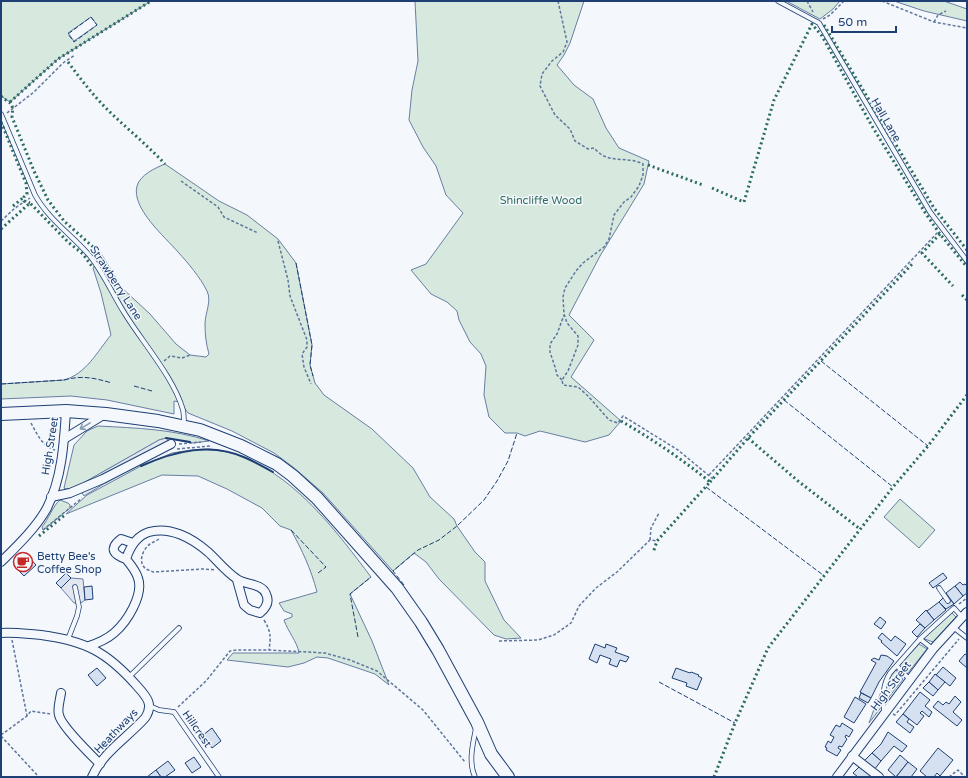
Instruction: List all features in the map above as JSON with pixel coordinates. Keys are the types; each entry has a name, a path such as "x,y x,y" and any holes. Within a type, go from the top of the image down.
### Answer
{"main road":[{"path":"1,414 66,411 106,414 184,426 214,441 241,446 277,464 293,476 317,498 401,594 421,622 438,650 477,722 491,754 508,777"}],"street":[{"name":"High Street","path":"1,562 28,533 46,509 60,469 66,411"},
{"path":"64,439 106,414"},
{"path":"51,497 70,493 173,447"},
{"path":"126,559 128,551 133,543 144,534 152,531 166,530 190,539 206,550 238,580"},
{"path":"89,646 102,641 114,633 126,620 136,602 139,587 138,579 126,559 114,553 116,543 121,539 133,543"},
{"name":"High Street","path":"837,777 933,649 964,614"},
{"name":"Heathways","path":"1,633 10,632 68,639 89,646 103,654 129,677 147,699 150,706 145,718 110,751 92,777"},
{"path":"61,693 58,706 59,716 68,730 100,764"},
{"path":"852,756 879,777"}],"lane":[{"path":"778,1 818,23"},
{"name":"Hall Lane","path":"818,23 930,212 967,261"},
{"name":"Strawberry Lane","path":"2,115 35,195 53,220 79,244 91,258 140,337 165,372 183,411 184,426"},
{"path":"68,639 77,616 79,606 75,587"},
{"path":"939,588 948,600"},
{"path":"886,712 883,689 887,678 920,638 953,607 964,614"},
{"path":"953,627 965,637"},
{"path":"129,677 179,628"},
{"path":"920,638 933,649"},
{"path":"897,666 910,680"},
{"name":"Hillcrest","path":"150,706 159,710 174,712 219,777"},
{"path":"475,777 472,770 472,746 477,722"}],"path":[{"path":"558,1 568,42 563,52 552,61 542,74 540,86 554,115 570,129 574,141 588,150 594,148 602,155 607,157 624,160 636,160 643,164 643,175 639,186 614,215 610,239 604,247 583,263 565,288 563,297 564,314 567,323 578,336 578,345 568,372 562,380"},
{"path":"818,23 830,15 844,1"},
{"path":"882,1 934,22 967,28"},
{"path":"934,22 938,14 946,12"},
{"path":"2,115 34,92 63,63 75,55"},
{"path":"180,181 218,208 224,217 258,232"},
{"path":"1,221 24,200 35,195"},
{"path":"709,475 942,228"},
{"path":"278,241 288,280 290,296 307,340 306,348 302,354 304,367 311,384"},
{"path":"564,314 557,334 550,344 550,352 557,375 562,380 563,385 578,387 609,420 618,423 623,416 678,450 713,479"},
{"path":"160,365 170,356 182,358 190,355"},
{"path":"25,423 31,423 36,434 45,445 53,450 62,451"},
{"path":"173,447 214,441"},
{"path":"173,447 214,441"},
{"path":"28,533 36,536 84,496"},
{"path":"500,641 538,640 554,635 571,623 579,606 596,588 617,572 650,540 652,528 659,513"},
{"path":"166,530 158,540 150,544 143,553 143,565 146,569 153,572 214,571 222,566"},
{"path":"650,540 657,540"},
{"path":"953,607 967,598"},
{"path":"264,620 270,630 271,639 269,650"},
{"path":"10,632 27,716"},
{"path":"886,712 895,716 932,672 965,637"},
{"path":"174,712 206,681 230,651 269,650 325,653 350,660 376,671 423,710 472,770"},
{"path":"39,777 1,736 27,716 31,711 59,716"},
{"path":"950,777 958,770 965,777"}],"green space":[{"path":"1,1 151,1 58,59 10,102 1,96","holes":["91,17 97,25 74,41 68,33"]},
{"name":"Shincliffe Wood","path":"415,1 584,1 570,43 557,65 574,85 593,99 606,128 619,148 649,161 644,184 600,256 569,315 594,340 571,377 621,421 609,435 585,442 540,431 525,436 517,433 505,433 489,417 484,395 486,366 481,354 470,342 459,320 457,311 447,302 431,294 411,270 426,264 463,213 446,195 436,166 423,147 409,120 412,90 418,61"},
{"path":"786,1 840,1 833,9 820,19"},
{"path":"894,1 944,1 967,9 967,21 924,11"},
{"path":"165,164 219,201 247,215 278,239 296,263 312,345 310,365 315,383 324,395 372,429 413,468 430,497 454,519 457,526 475,552 485,562 485,581 504,620 521,638 506,639 494,635 439,579 426,562 414,553 393,571 323,493 293,467 274,453 232,431 188,413 180,402 174,401 174,414 107,400 71,396 1,399 1,384 64,380 79,373 85,368 111,335 101,293 93,268 102,255 122,288 150,314 176,344 190,355 206,357 209,354 206,343 205,328 209,299 207,291 190,265 150,222 139,203 137,195 137,186 141,178"},
{"path":"98,426 140,428 182,434 209,441 193,443 166,438 159,440 78,486 69,490 64,488 74,445 87,431"},
{"path":"210,449 233,453 246,458 283,480 316,509 371,577 350,594 372,641 389,685 375,674 328,658 317,657 304,663 288,667 227,660 233,653 299,653 284,620 292,617 292,614 284,611 279,603 317,592 306,560 291,530 280,526 262,508 227,489 198,476 162,475 66,514 87,495 141,466 172,453"},
{"path":"900,499 935,530 919,548 884,517"},
{"path":"60,500 68,503 70,508 43,530 42,527"},
{"path":"951,612 956,617 933,642 922,638"},
{"path":"919,644 927,649 907,674 899,666"},
{"path":"896,670 903,679 869,723 883,688"}],"shaded area":[{"path":"166,438 173,447 115,477 84,496 78,486 159,440"},
{"path":"71,578 83,579 85,600 81,603 74,603 61,588"}],"building":[{"path":"26,554 36,565 24,576 14,566"},
{"path":"66,573 71,578 61,588 56,583"},
{"path":"943,573 947,578 933,588 929,583"},
{"path":"960,582 967,586 967,593 963,596 955,586"},
{"path":"92,586 93,599 85,600 84,587"},
{"path":"955,586 963,596 954,604 946,593"},
{"path":"944,597 947,601 950,599 954,604 946,609 939,602"},
{"path":"939,602 946,610 934,620 927,611"},
{"path":"926,610 934,620 925,628 916,620"},
{"path":"880,617 886,622 881,629 874,624"},
{"path":"920,624 925,628 917,637 912,632"},
{"path":"882,633 891,641 895,636 906,644 897,656 878,638"},
{"path":"595,644 605,648 606,644 617,648 615,652 629,657 626,662 620,660 617,667 609,664 611,659 600,655 597,663 589,659"},
{"path":"965,654 967,655 967,668 959,661"},
{"path":"881,655 887,656 894,661 879,682 871,698 860,692 876,663 871,660 874,658 879,660"},
{"path":"943,667 956,678 950,686 936,675"},
{"path":"97,668 106,678 97,686 88,675"},
{"path":"676,668 699,675 698,676 702,678 697,690 686,686 687,683 672,678"},
{"path":"935,674 945,682 938,690 929,682"},
{"path":"929,682 938,690 933,696 923,688"},
{"path":"920,692 930,700 925,706 932,712 929,717 922,711 920,713 924,716 917,725 903,714"},
{"path":"861,693 871,698 868,703 859,698"},
{"path":"955,696 961,702 953,712 962,720 957,726 933,707 938,701 943,705 946,702 949,704"},
{"path":"855,697 866,704 854,723 844,717"},
{"path":"903,714 909,719 907,722 914,727 910,733 896,722"},
{"path":"842,723 853,730 849,737 846,735 845,737 847,739 842,747 839,746 838,748 841,750 837,756 826,750 827,748 825,747 828,741 831,743 834,737 830,735 836,725 840,727"},
{"path":"212,728 221,741 212,748 203,735"},
{"path":"888,732 907,746 902,752 894,746 881,761 872,753 881,744"},
{"path":"938,748 953,760 940,776 937,773 934,777 927,777 920,771"},
{"path":"872,753 881,761 874,770 864,761"},
{"path":"900,755 908,762 896,777 888,770"},
{"path":"194,757 201,767 192,773 185,763"},
{"path":"168,761 175,770 165,777 161,777 156,770"},
{"path":"908,762 917,769 911,777 896,777"},
{"path":"860,766 873,777 858,777 853,773"},
{"path":"156,770 161,777 147,777"}],"hedge":[{"path":"10,102 58,59 151,1"},
{"path":"712,188 744,202 774,100 812,24 822,36 872,126 926,214 967,267"},
{"path":"824,25 934,208 967,250"},
{"path":"68,62 101,103 165,164"},
{"path":"1,96 12,105 12,117 34,171 48,200 64,221 102,255"},
{"path":"1,122 26,183 27,194 24,197 24,201 30,203"},
{"path":"648,165 703,185"},
{"path":"13,206 24,197"},
{"path":"1,229 30,203 68,242 83,254 93,268"},
{"path":"940,234 922,253 953,286"},
{"path":"710,482 748,438 914,262"},
{"path":"962,295 967,300"},
{"path":"714,777 735,723 768,648 893,487 928,446 967,395"},
{"path":"621,421 689,465 710,482 657,541 653,553"},
{"path":"748,438 798,481 860,529"},
{"path":"39,536 66,514"}],"fence":[{"path":"91,17 97,25 74,42 68,34 91,17"},
{"path":"296,263 312,345 310,365 313,376"},
{"path":"821,361 928,446"},
{"path":"1,384 64,380 83,377 112,383"},
{"path":"134,386 152,391"},
{"path":"784,400 893,487"},
{"path":"404,585 393,571 418,550 439,540 457,526 484,500 508,461 517,433"},
{"path":"706,487 823,575"},
{"path":"291,530 326,567 318,573"},
{"path":"358,637 350,594 371,577"},
{"path":"659,682 735,723"}],"wall":[{"path":"166,438 190,442"},
{"path":"141,466 167,456 193,450 220,450 233,453 273,472"}],"place":[{"name":"Betty Bee's Coffee Shop","path":"23,562"}]}
